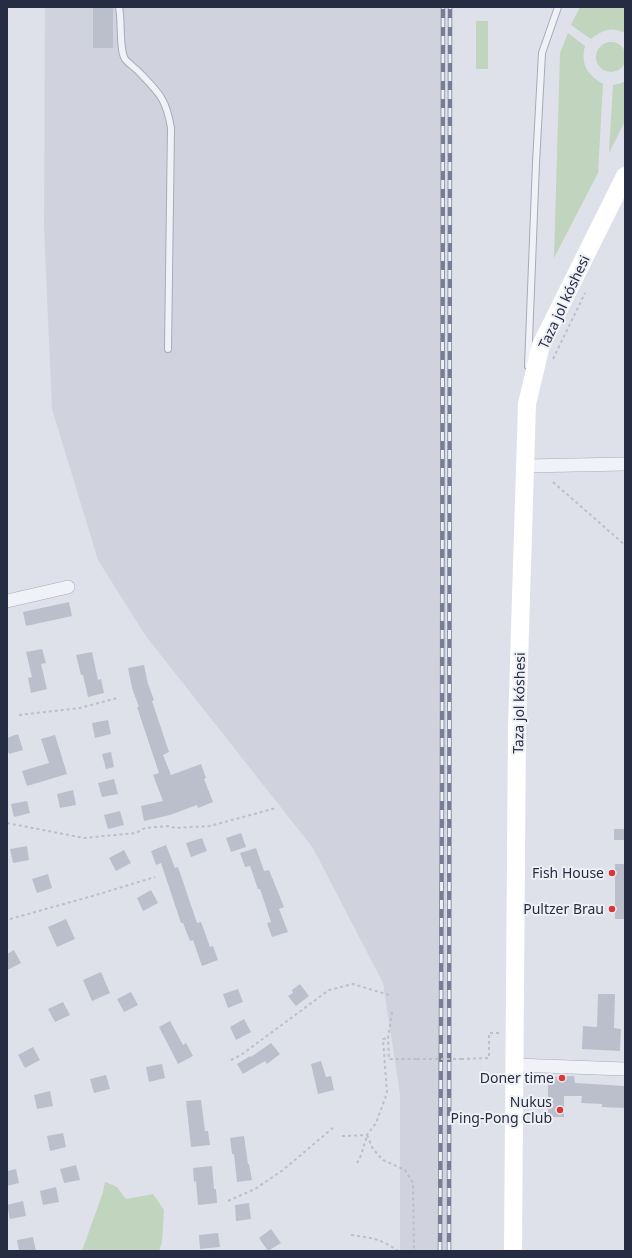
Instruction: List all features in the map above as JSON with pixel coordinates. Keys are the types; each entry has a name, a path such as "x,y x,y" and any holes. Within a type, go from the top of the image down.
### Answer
{"main road":[{"name":"Taza jol kóshesi","path":"513,1251 517,727 527,404 541,346 625,176"}],"street":[{"path":"526,466 625,464"},
{"path":"7,601 68,587"},
{"path":"515,1065 625,1069"}],"lane":[{"path":"120,7 122,51 125,59 162,97 168,111 171,128 168,349"},
{"path":"527,404 536,163 542,53 558,7"}],"path":[{"path":"550,365 585,293"},
{"path":"553,482 625,545"},
{"path":"19,715 80,708 117,698"},
{"path":"7,822 84,838 136,833 145,828 169,826 174,828 210,826 276,808"},
{"path":"10,919 96,896 156,877"},
{"path":"231,1060 242,1055 329,990 352,984 389,994"},
{"path":"392,1012 388,1038 389,1059 489,1058 489,1033 500,1033"},
{"path":"356,1163 360,1158 367,1135 376,1123 387,1093 383,1039 388,1038"},
{"path":"228,1201 255,1189 283,1170 334,1127"},
{"path":"342,1136 367,1135"},
{"path":"367,1135 373,1149 382,1160 405,1170 413,1183 414,1251"},
{"path":"351,1235 374,1238 386,1243 398,1251"}],"shaded area":[{"path":"45,7 445,7 447,1251 400,1251 400,1094 383,983 313,848 145,635 98,560 52,409 44,227"}],"green space":[{"path":"580,7 625,7 625,33 617,30 609,30 596,35 591,39 571,25"},
{"path":"476,21 488,21 488,69 476,69"},
{"path":"568,33 585,46 584,59 586,69 593,77 603,84 598,173 554,258 560,53"},
{"path":"611,42 622,46 626,57 622,68 611,72 600,68 596,57 600,46"},
{"path":"625,81 625,121 609,153 613,85"},
{"path":"105,1182 117,1187 126,1199 153,1194 164,1210 162,1242 159,1251 82,1251 103,1192"}],"building":[{"path":"93,7 113,7 113,48 93,48"},
{"path":"69,602 72,616 26,626 23,612"},
{"path":"42,649 46,663 41,664 47,689 31,693 28,678 32,677 26,652"},
{"path":"92,652 98,680 101,679 104,693 88,697 83,675 81,675 76,655"},
{"path":"144,665 148,684 154,700 152,701 169,752 163,755 171,775 201,764 206,778 204,779 213,802 198,808 197,805 170,815 144,821 141,806 163,801 153,775 159,773 137,707 139,707 132,688 128,668"},
{"path":"108,720 111,734 95,738 92,723"},
{"path":"18,734 23,750 9,754 7,749 7,738"},
{"path":"55,735 67,774 27,786 22,771 49,763 41,739"},
{"path":"111,752 114,767 106,769 102,754"},
{"path":"114,779 118,794 102,797 98,783"},
{"path":"73,790 76,805 60,808 57,794"},
{"path":"27,801 30,813 14,817 11,804"},
{"path":"120,811 124,825 108,829 104,815"},
{"path":"614,829 625,829 625,840 614,840"},
{"path":"241,833 246,847 231,852 226,838"},
{"path":"202,838 207,851 191,857 186,843"},
{"path":"166,845 175,868 178,867 197,923 201,922 210,947 213,946 218,960 202,966 193,940 190,941 183,923 181,923 161,863 156,865 151,851"},
{"path":"27,846 29,860 13,863 10,849"},
{"path":"256,848 264,871 269,870 284,907 279,909 288,932 272,937 267,923 271,922 260,889 258,889 250,866 245,867 240,853"},
{"path":"124,850 131,863 116,871 109,858"},
{"path":"615,864 625,864 625,919 615,919"},
{"path":"48,874 52,888 37,893 32,879"},
{"path":"151,890 158,903 143,911 137,898"},
{"path":"66,919 75,939 57,947 48,927"},
{"path":"14,950 21,963 7,970 7,954"},
{"path":"101,972 110,993 92,1001 83,980"},
{"path":"300,984 309,996 296,1006 288,996 293,993 292,990"},
{"path":"238,989 243,1002 228,1008 223,994"},
{"path":"131,992 138,1005 124,1012 117,999"},
{"path":"598,994 615,994 614,1028 621,1029 620,1051 582,1049 583,1026 597,1027"},
{"path":"63,1002 70,1015 55,1022 48,1009"},
{"path":"244,1019 251,1032 236,1040 230,1027"},
{"path":"170,1021 183,1045 186,1043 193,1056 178,1064 159,1027"},
{"path":"271,1043 280,1054 267,1064 265,1061 243,1074 237,1064 250,1056 251,1057"},
{"path":"33,1047 40,1060 25,1068 18,1055"},
{"path":"321,1061 326,1077 331,1076 334,1090 318,1094 311,1064"},
{"path":"162,1064 165,1078 149,1082 146,1067"},
{"path":"106,1075 110,1089 94,1093 90,1079"},
{"path":"574,1076 575,1083 625,1086 625,1108 602,1107 602,1104 581,1103 582,1096 564,1096 564,1117 548,1117 548,1077"},
{"path":"50,1091 53,1106 37,1109 34,1095"},
{"path":"201,1100 205,1131 208,1131 210,1145 191,1147 186,1101"},
{"path":"63,1133 66,1147 50,1151 47,1136"},
{"path":"244,1136 252,1180 237,1182 234,1154 232,1154 230,1138"},
{"path":"76,1165 80,1180 64,1183 60,1169"},
{"path":"212,1166 217,1203 198,1205 196,1181 194,1182 193,1168"},
{"path":"16,1169 19,1183 7,1186 7,1171"},
{"path":"56,1187 59,1202 43,1205 40,1191"},
{"path":"23,1201 26,1216 10,1219 7,1205"},
{"path":"249,1203 251,1219 236,1221 235,1205"},
{"path":"271,1229 281,1243 268,1251 259,1238"},
{"path":"218,1233 220,1247 200,1249 199,1235"},
{"path":"33,1237 36,1251 19,1251 17,1240"}],"railway":[{"path":"440,1251 443,7"},
{"path":"449,1251 450,7"}],"place":[{"name":"Fish House","path":"612,873"},
{"name":"Pultzer Brau","path":"612,909"},
{"name":"Doner time","path":"562,1078"},
{"name":"Nukus Ping-Pong Club","path":"560,1110"}]}
